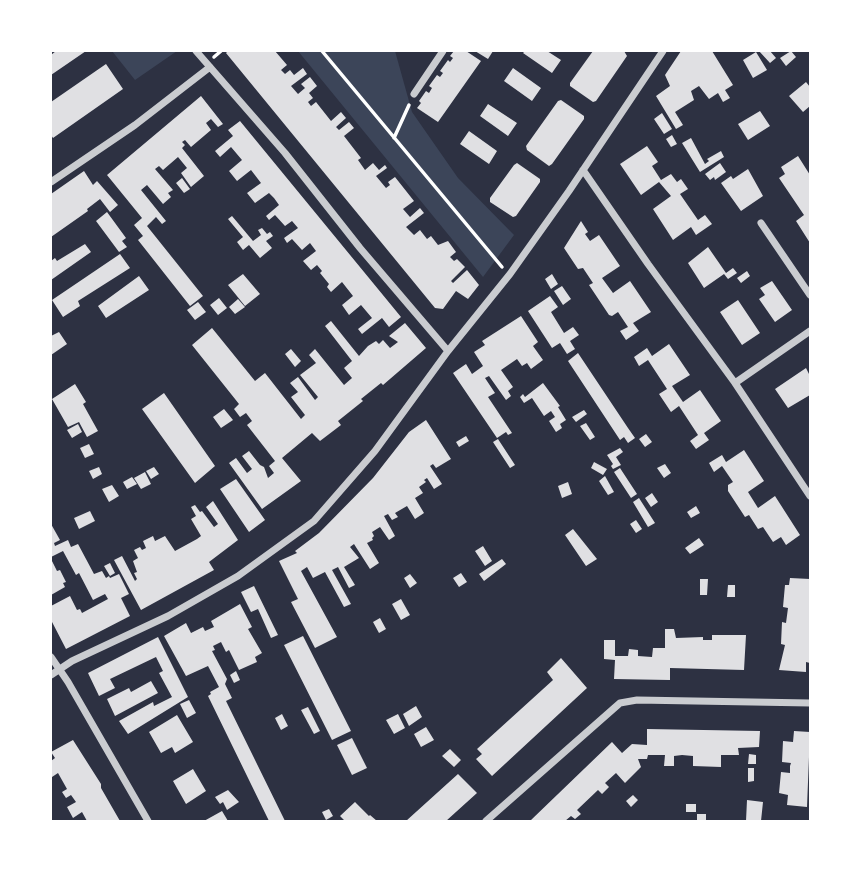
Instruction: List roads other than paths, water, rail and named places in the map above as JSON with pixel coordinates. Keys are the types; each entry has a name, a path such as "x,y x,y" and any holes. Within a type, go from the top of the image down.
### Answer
{"street":[{"path":"197,51 448,351"},
{"path":"414,94 443,51"},
{"path":"51,675 72,661 168,617 238,576 314,521 375,451 448,351 510,274 663,51"},
{"path":"51,182 135,125 210,67"},
{"path":"583,170 735,383 810,496"},
{"path":"761,223 810,295"},
{"path":"735,383 810,331"},
{"path":"51,657 148,821"},
{"path":"486,821 620,703 637,700 810,704"}]}
